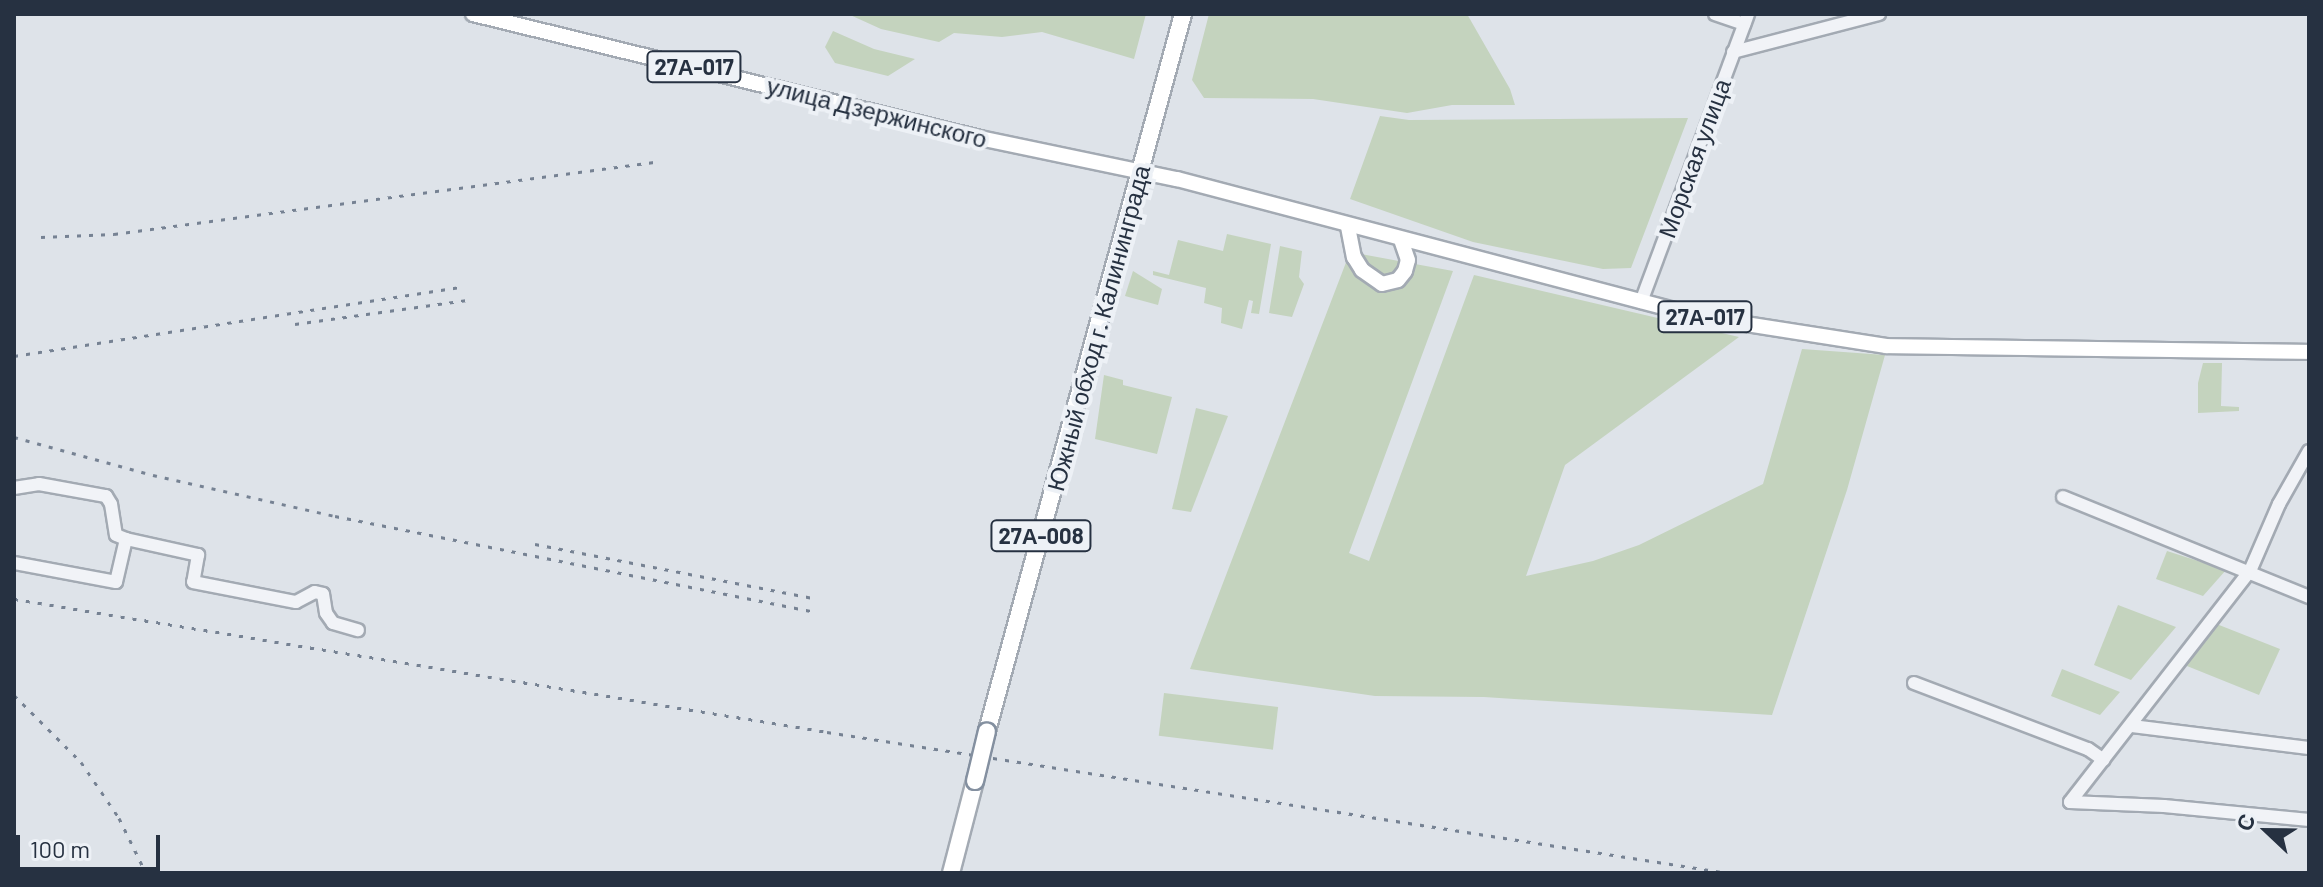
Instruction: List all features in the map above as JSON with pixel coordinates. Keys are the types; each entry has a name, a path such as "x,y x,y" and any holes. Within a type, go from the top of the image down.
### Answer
{"highway":[{"name":"Южный обход г. Калининграда","path":"951,873 1183,14"}],"main road":[{"name":"улица Дзержинского","path":"481,15 980,138 1141,172"},
{"name":"27А-017","path":"1141,172 1701,317 1886,346 2309,352"},
{"path":"1348,227 1354,257 1362,270 1382,284 1398,280 1405,271 1408,260 1401,240"}],"street":[{"path":"1715,14 1746,19"},
{"path":"1733,52 1879,14"},
{"name":"Морская улица","path":"1641,302 1746,19"},
{"path":"2309,451 2279,504 2250,571 2070,802 2164,806 2309,820"},
{"path":"14,488 39,484 106,496 111,504 116,535 198,555 193,582 296,602 315,592 323,594 326,613 333,623 358,630"},
{"path":"2063,497 2309,597"},
{"path":"14,563 116,582 126,539"},
{"path":"1914,683 2088,749 2104,760"},
{"path":"2132,726 2306,748 2309,734"}],"green space":[{"path":"848,14 1146,14 1134,59 1042,32 1002,37 954,33 939,42 881,29"},
{"path":"1209,14 1467,14 1510,89 1515,105 1452,105 1407,113 1313,99 1204,98 1192,80"},
{"path":"833,31 874,49 915,59 888,76 835,63 825,47"},
{"path":"1380,116 1409,120 1688,118 1631,268 1603,269 1473,242 1350,199"},
{"path":"1227,234 1271,244 1259,314 1251,313 1253,301 1249,300 1242,329 1221,323 1222,308 1204,303 1206,288 1153,275 1153,271 1169,275 1178,240 1223,251"},
{"path":"1280,246 1302,251 1299,277 1304,284 1292,317 1269,313"},
{"path":"1350,252 1453,271 1349,553 1369,561 1474,275 1739,337 1565,465 1526,576 1593,561 1639,545 1763,484 1802,349 1885,355 1847,490 1772,715 1484,697 1375,696 1190,669"},
{"path":"1133,271 1162,289 1158,305 1125,296"},
{"path":"2203,363 2222,363 2221,406 2239,407 2239,411 2198,413 2198,383"},
{"path":"1104,375 1123,380 1123,385 1172,397 1157,454 1095,439"},
{"path":"1196,408 1228,416 1191,512 1172,509"},
{"path":"2167,551 2226,570 2203,596 2156,579"},
{"path":"2118,605 2176,627 2131,680 2094,665"},
{"path":"2214,623 2280,649 2259,695 2182,664"},
{"path":"2062,669 2120,692 2100,715 2051,696"},
{"path":"1164,693 1278,707 1273,750 1159,736"}],"railway":[{"path":"41,237 114,234 654,162"},
{"path":"14,356 459,287"},
{"path":"295,324 467,300"},
{"path":"14,437 153,475 335,516 814,612"},
{"path":"535,544 817,599"},
{"path":"14,599 827,732 1728,873"},
{"path":"14,695 81,762 119,818 146,873"}]}
